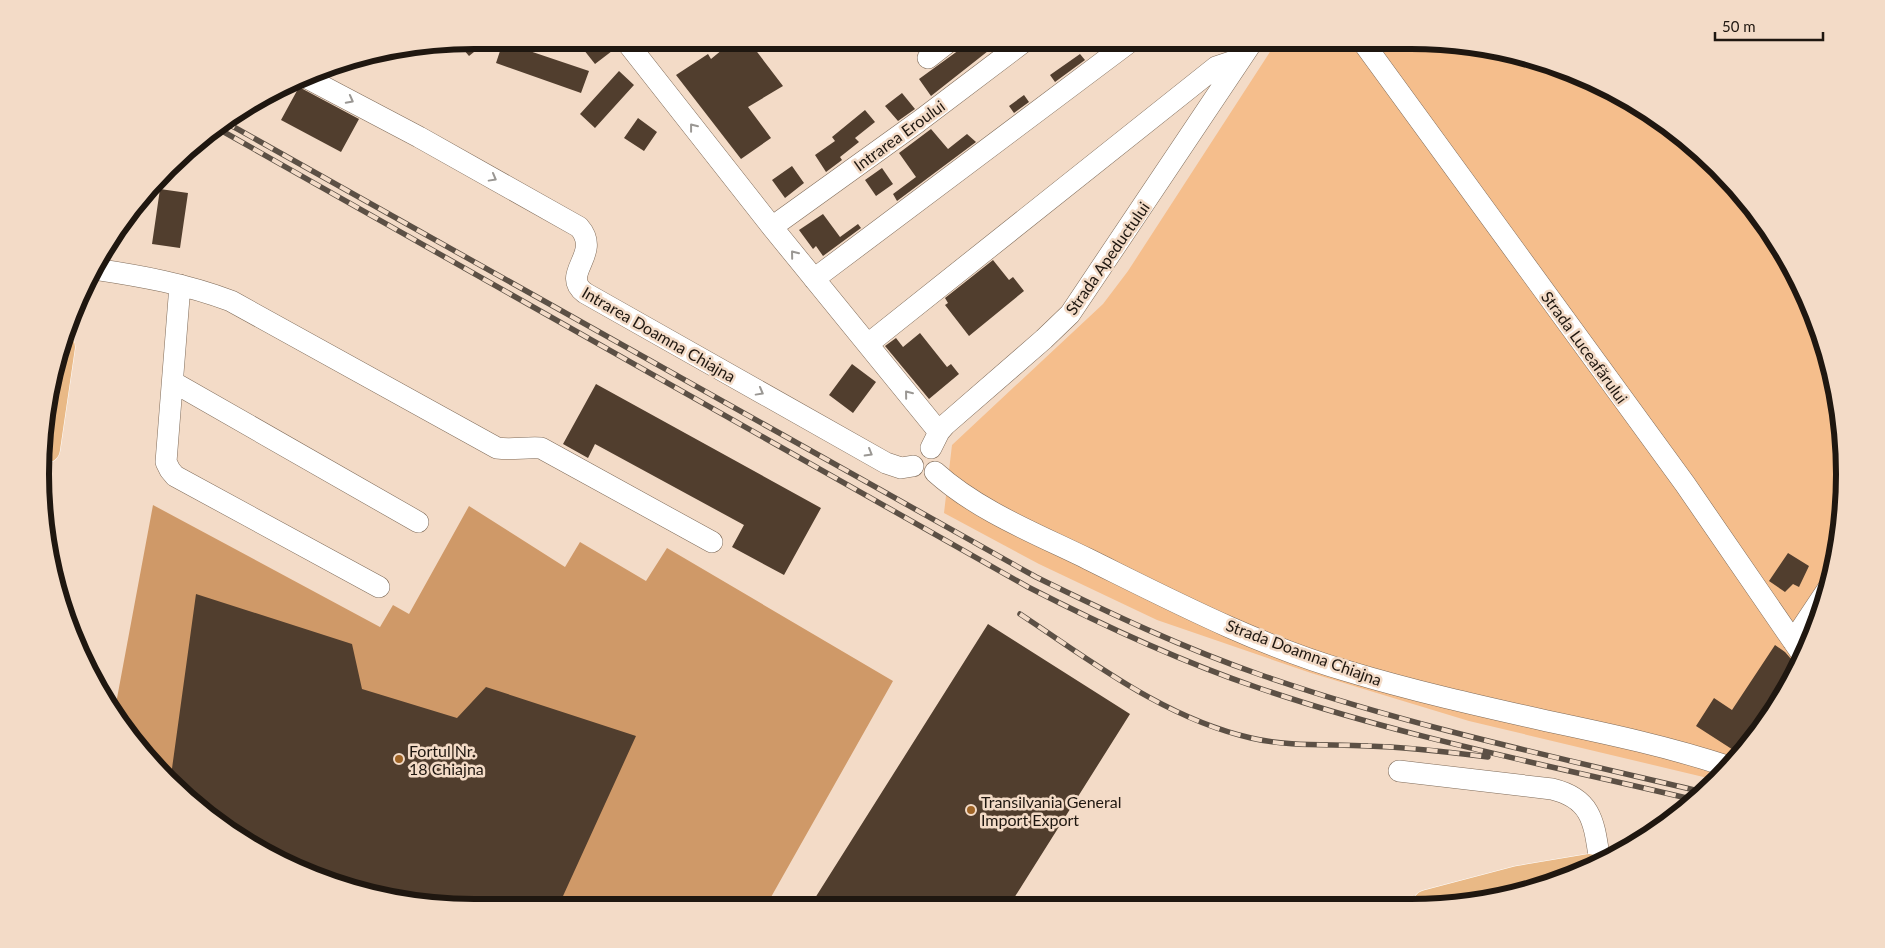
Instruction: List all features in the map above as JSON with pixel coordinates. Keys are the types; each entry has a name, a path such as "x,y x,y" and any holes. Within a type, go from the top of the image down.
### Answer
{"main road":[{"path":"1455,897 1518,880 1558,873"}],"street":[{"path":"632,49 772,227 868,344 935,440 940,461 935,472 923,475 913,466"},
{"path":"928,58 940,49"},
{"name":"Intrarea Eroului","path":"772,227 918,122 1013,49"},
{"path":"814,279 1120,49"},
{"name":"Strada Apeductului","path":"913,466 913,458 918,450 935,440 1070,314 1247,49"},
{"name":"Strada Luceafărului","path":"1368,49 1685,484 1798,649"},
{"path":"868,344 1216,67 1240,59"},
{"name":"Intrarea Doamna Chiajna","path":"312,81 419,136 579,227 584,232 586,253 575,280 578,288 585,293 886,463 901,468 913,466"},
{"path":"101,270 180,285 231,300 497,448 511,450 528,447 541,448 712,542"},
{"path":"180,285 166,462 172,474 379,587"},
{"path":"173,382 418,522"},
{"name":"Strada Doamna Chiajna","path":"935,472 961,492 1026,529 1158,594 1292,651 1344,670 1391,684 1660,746 1722,764"},
{"path":"1399,771 1552,789 1569,794 1583,804 1592,817 1599,855"}],"shaded area":[{"path":"1272,49 1439,50 1467,52 1494,57 1548,71 1574,81 1624,106 1647,120 1712,173 1765,238 1779,261 1804,311 1814,337 1828,391 1833,418 1836,474 1833,530 1828,557 1814,611 1804,637 1779,687 1765,710 1731,754 1708,778 1469,721 1311,673 1157,620 1039,564 944,513 952,445 1103,304 1128,271"},
{"path":"153,505 380,627 393,605 409,614 469,506 565,567 580,542 646,581 667,548 893,681 770,899 446,898 418,896 391,891 337,877 311,867 261,842 215,811 173,775 137,733 116,703"}],"building":[{"path":"463,49 478,49 469,56"},
{"path":"501,49 524,49 589,71 581,93 496,63"},
{"path":"583,49 610,49 612,51 595,64"},
{"path":"723,49 755,49 783,86 748,107 771,138 741,159 676,75 708,54 711,59"},
{"path":"991,49 931,96 919,79 959,50"},
{"path":"1080,54 1085,60 1055,82 1050,75"},
{"path":"619,71 634,85 595,128 580,114"},
{"path":"299,87 359,119 341,152 281,120"},
{"path":"902,93 915,109 898,121 885,106"},
{"path":"1024,95 1029,102 1014,113 1009,106"},
{"path":"865,110 875,122 855,138 859,142 840,157 842,160 826,172 815,155 835,141 832,137"},
{"path":"638,118 657,132 644,151 624,138"},
{"path":"931,129 948,149 967,134 976,142 897,201 893,194 916,177 899,153"},
{"path":"792,166 804,183 785,198 772,180"},
{"path":"882,168 893,184 876,196 865,180"},
{"path":"160,189 188,193 180,248 152,244"},
{"path":"823,214 840,237 858,224 861,228 823,256 816,246 813,249 799,230"},
{"path":"993,260 1009,280 1013,277 1024,291 969,336 945,305 948,303 945,298"},
{"path":"920,333 947,367 951,364 959,374 929,399 885,346 896,338 903,347"},
{"path":"852,364 876,382 853,413 829,395"},
{"path":"596,384 821,508 784,575 732,547 744,525 595,444 588,458 563,444"},
{"path":"1788,553 1809,566 1799,587 1793,584 1785,592 1769,581"},
{"name":"Fortul Nr. 18 Chiajna","path":"196,594 352,644 362,689 457,718 486,687 636,736 562,899 474,899 418,896 364,885 337,877 286,855 238,828 194,794 171,773"},
{"name":"Transilvania General Import Export","path":"988,624 1130,714 1013,899 814,899"},
{"path":"1775,645 1785,652 1792,662 1765,710 1734,750 1696,726 1714,698 1732,710"}],"railway":[{"path":"231,125 1036,577 1091,604 1203,653 1315,693 1425,725 1695,790"},
{"path":"223,131 1028,587 1140,641 1227,677 1364,720 1474,749 1686,798"},
{"path":"1020,614 1102,669 1159,703 1219,729 1251,738 1280,743 1398,747 1488,757"}],"place":[{"name":"Fortul Nr. 18 Chiajna","path":"399,759"},
{"name":"Transilvania General Import Export","path":"971,810"}]}
